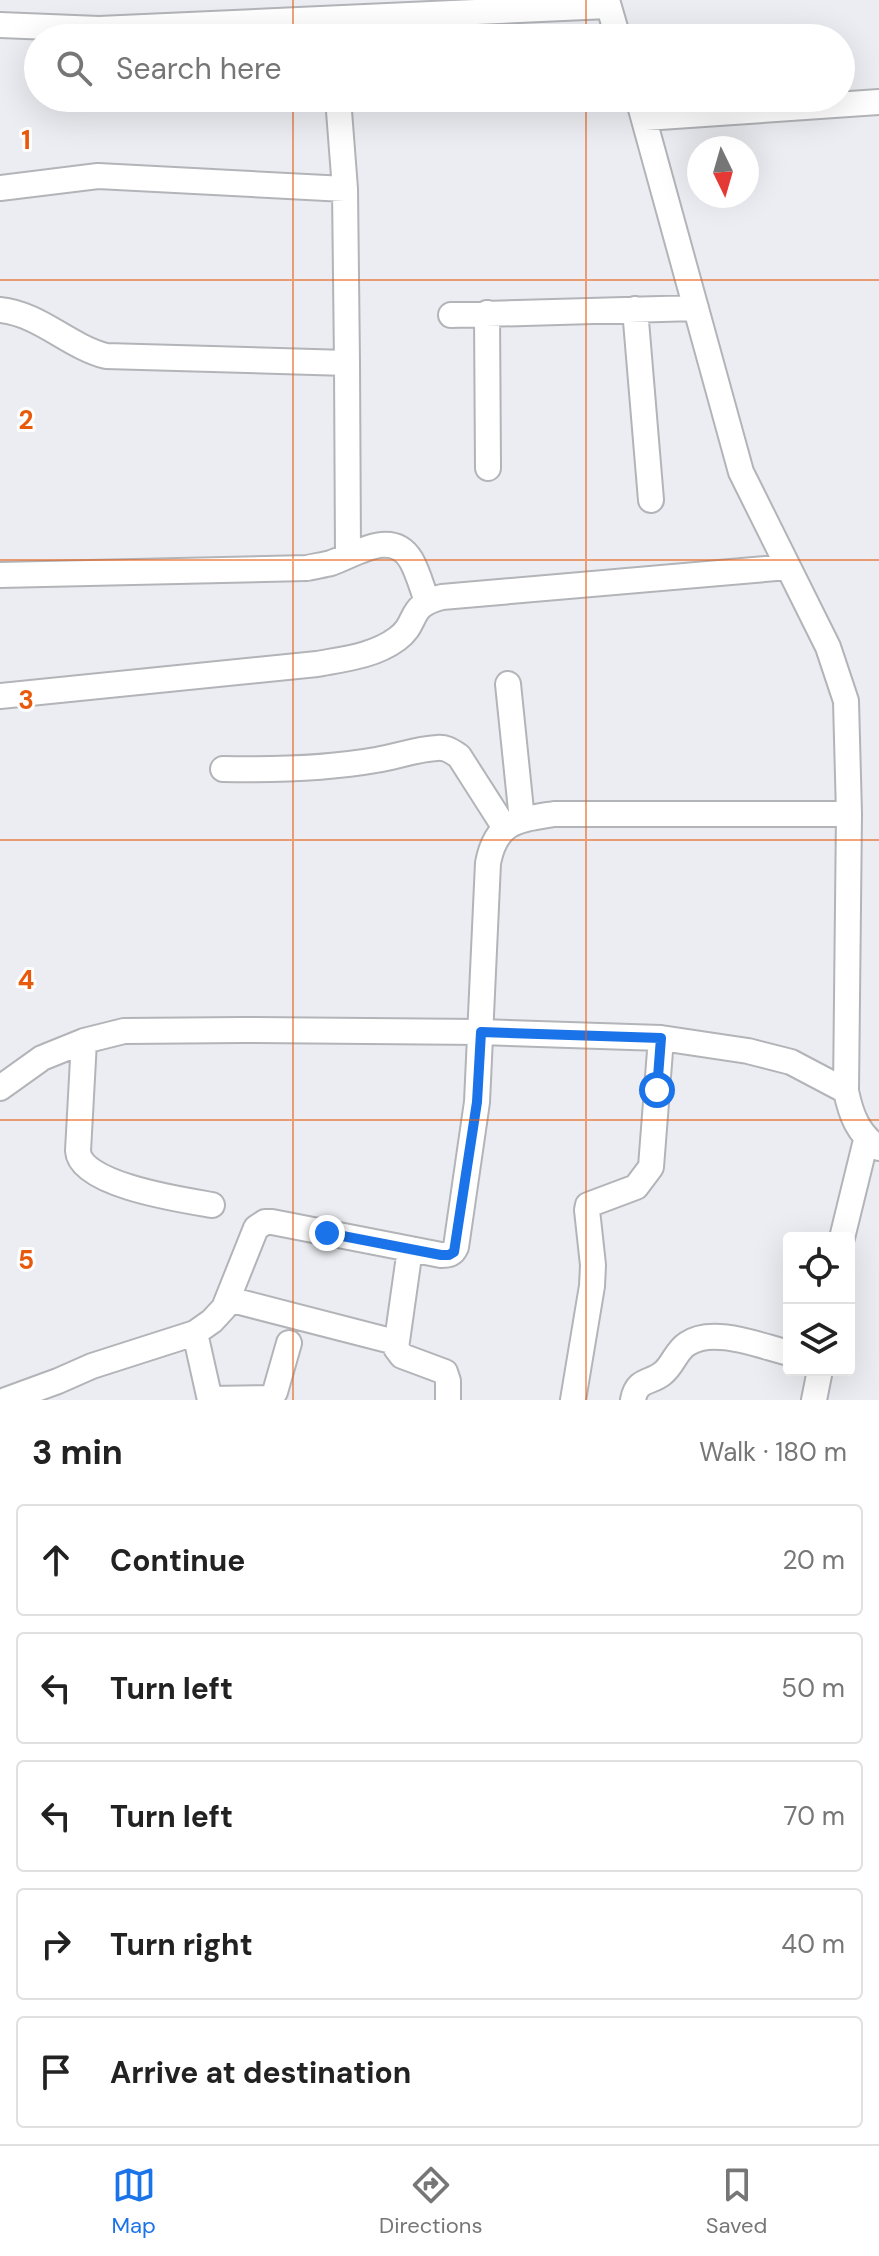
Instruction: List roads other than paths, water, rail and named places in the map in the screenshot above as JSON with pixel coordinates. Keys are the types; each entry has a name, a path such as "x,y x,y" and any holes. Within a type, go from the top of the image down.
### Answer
{"street":[{"path":"377,24 607,3 614,24"},
{"path":"0,25 24,26"},
{"path":"855,103 879,102"},
{"path":"339,112 345,189 348,555"},
{"path":"642,112 741,472 828,647 846,701 849,814 846,1091 851,1115 872,1144 844,1232"},
{"path":"0,188 98,176 345,189"},
{"path":"451,315 696,308"},
{"path":"635,309 651,500"},
{"path":"0,310 33,320 89,352 106,356 347,363"},
{"path":"487,313 488,468"},
{"path":"0,575 307,568 330,563 370,545 386,545 400,549 410,558 427,601"},
{"path":"0,696 317,664 359,656 397,639 408,629 420,606 442,597 788,567"},
{"path":"508,684 514,824"},
{"path":"223,769 323,767 439,748 449,749 459,756 514,824"},
{"path":"6,1400 61,1391 92,1366 195,1333 219,1315 256,1228 265,1222 410,1249 449,1255 454,1252 477,1102 488,863 495,837 514,824 554,814 849,814"},
{"path":"0,1088 42,1058 84,1041 124,1031 481,1032 661,1038 748,1051 791,1062 846,1091"},
{"path":"573,1400 592,1286 588,1205 636,1187 651,1167 661,1038"},
{"path":"84,1041 78,1151 81,1163 118,1184 212,1205"},
{"path":"410,1249 396,1348 402,1356 445,1372 448,1400"},
{"path":"228,1299 395,1342"},
{"path":"195,1333 210,1400 270,1398 275,1392 289,1343"},
{"path":"633,1400 635,1390 642,1383 663,1374 684,1345 704,1337 719,1336 783,1352"},
{"path":"814,1400 819,1376"}]}
